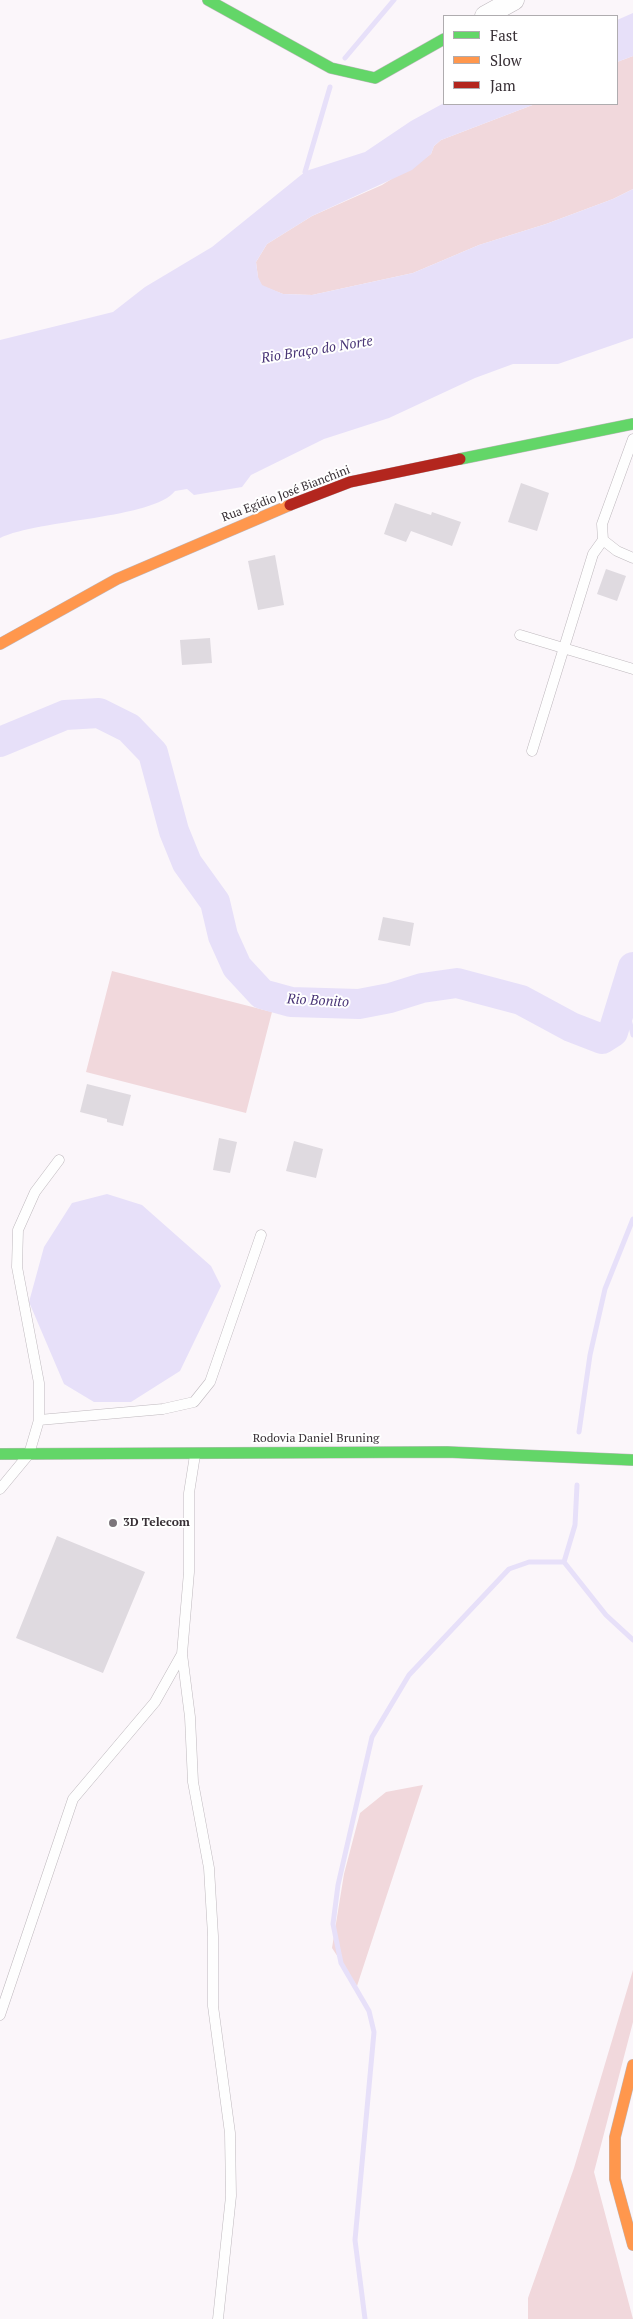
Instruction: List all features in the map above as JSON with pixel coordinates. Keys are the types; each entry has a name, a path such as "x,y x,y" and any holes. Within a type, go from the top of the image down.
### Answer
{"street":[{"path":"208,0 330,68 375,78 443,40"},
{"path":"487,15 514,0"},
{"name":"Rua Egídio José Bianchini","path":"0,644 117,579 269,513 350,482 633,424"},
{"name":"Rodovia Daniel Bruning","path":"0,1454 447,1452 633,1460"},
{"path":"633,2065 615,2137 615,2179 633,2245"}],"lane":[{"path":"532,751 593,554 603,540 602,524 633,439"},
{"path":"603,540 618,551 633,558"},
{"path":"520,635 633,668"},
{"path":"0,1489 30,1454 39,1420 39,1383 17,1267 18,1230 36,1192 59,1160"},
{"path":"39,1420 163,1409 194,1402 210,1382 261,1235"},
{"path":"195,1453 189,1493 189,1572 182,1654 190,1717 193,1782 209,1868 213,1936 212,2006 230,2133 231,2196 218,2319"},
{"path":"0,2015 73,1799 156,1702 182,1654"}],"shaded area":[{"path":"633,56 633,189 613,199 546,224 479,245 413,273 312,295 283,294 262,286 258,278 256,262 267,244 312,216 382,185 431,154 434,146 441,140 532,105 618,105 618,62"},
{"path":"112,971 272,1012 246,1113 86,1072"},
{"path":"423,1785 357,1986 332,1948 344,1874 360,1813 386,1792"},
{"path":"633,1970 633,2022 594,2172 633,2319 528,2319 528,2298 574,2168"}],"water":[{"path":"633,13 633,56 618,62 618,20"},
{"name":"Rio Braço do Norte","path":"443,104 532,105 441,140 434,146 431,154 412,170 312,216 267,244 256,262 258,277 262,285 283,294 312,295 413,273 479,245 546,224 613,199 633,189 633,338 558,364 513,364 475,378 389,418 324,439 251,475 242,487 194,495 187,489 175,491 163,500 144,507 121,513 41,527 0,538 0,340 113,312 145,287 212,247 306,171 365,152 411,121"},
{"path":"107,1194 142,1205 211,1266 221,1286 180,1371 131,1402 94,1402 64,1384 29,1302 44,1247 72,1203"}],"building":[{"path":"521,483 549,493 537,531 508,522"},
{"path":"395,503 431,515 432,512 461,522 452,546 411,531 406,542 384,534"},
{"path":"275,555 284,605 258,610 248,561"},
{"path":"606,569 626,576 617,601 597,594"},
{"path":"210,638 212,663 182,665 180,640"},
{"path":"383,917 414,923 410,946 378,940"},
{"path":"87,1084 131,1095 123,1126 107,1122 107,1119 80,1112"},
{"path":"219,1138 237,1142 230,1173 213,1170"},
{"path":"294,1141 323,1149 316,1178 286,1171"},
{"path":"57,1536 145,1572 103,1673 16,1638"}],"waterway":[{"path":"345,58 394,0"},
{"path":"308,177 305,172 330,87"},
{"name":"Rio Bonito","path":"0,742 65,715 99,713 129,728 153,753 174,831 187,863 215,902 223,936 237,967 262,994 291,1002 359,1004 390,998 422,988 457,983 521,1000 571,1027 602,1039 613,1032 633,967"},
{"path":"619,1010 629,1019 633,1035"},
{"path":"579,1432 590,1355 605,1289 633,1219"},
{"path":"564,1562 575,1525 577,1485"},
{"path":"365,2319 355,2240 374,2032 369,2011 341,1963 333,1924 338,1885 372,1737 409,1675 509,1569 529,1562 564,1562"},
{"path":"564,1562 606,1615 633,1640"}],"traffic: fast":[{"path":"208,0 331,68 375,78 443,40"},
{"path":"460,459 633,424"},
{"path":"0,1454 447,1452 633,1460"}],"traffic: slow":[{"path":"0,644 117,579 290,505"},
{"path":"633,2065 615,2137 615,2179 633,2245"}],"traffic: jam":[{"path":"290,505 350,482 460,459"}],"place":[{"name":"3D Telecom","path":"113,1523"}]}
